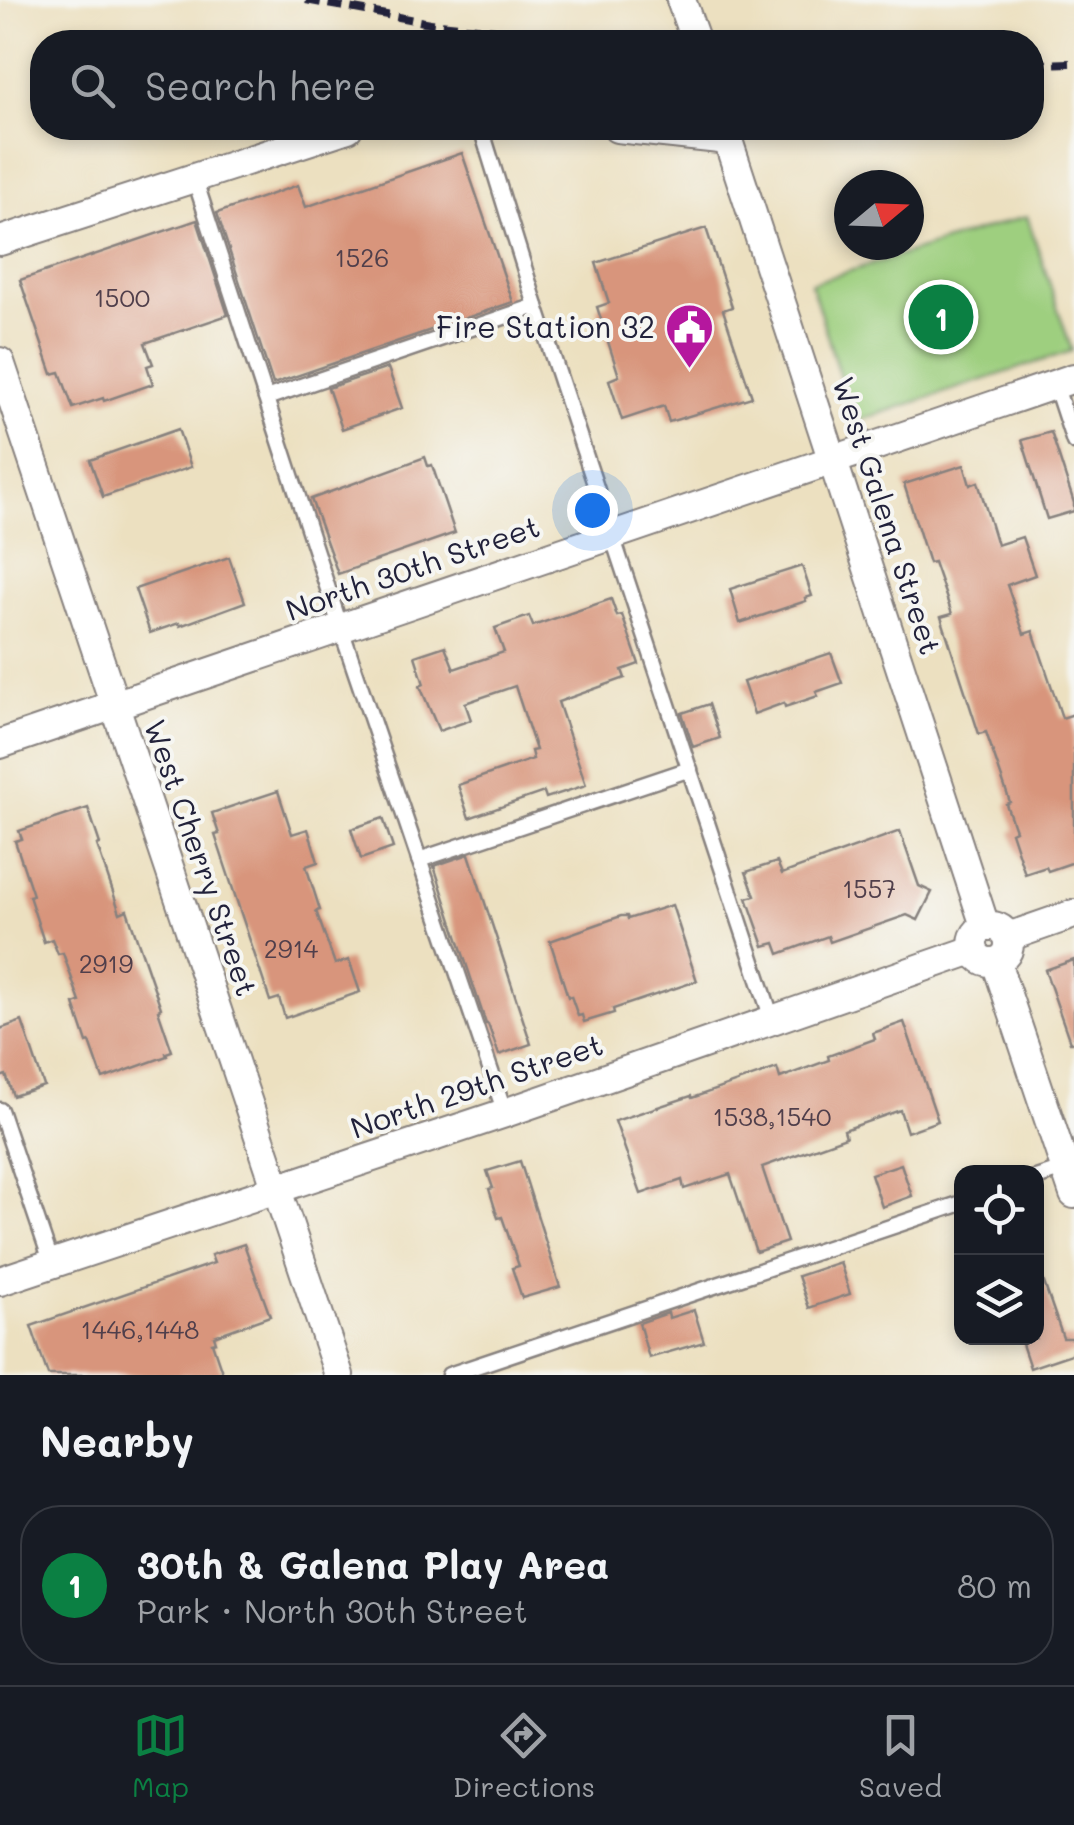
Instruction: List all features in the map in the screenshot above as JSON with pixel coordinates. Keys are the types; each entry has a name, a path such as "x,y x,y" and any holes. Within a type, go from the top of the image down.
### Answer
{"street":[{"path":"682,0 692,30"},
{"path":"0,242 310,140"},
{"name":"West Galena Street","path":"729,140 991,944 1071,1176"},
{"name":"West Cherry Street","path":"0,362 339,1375"},
{"name":"North 30th Street","path":"0,744 1065,381"},
{"name":"North 29th Street","path":"0,1281 504,1113 1074,914"}],"lane":[{"path":"485,140 772,1019"},
{"path":"194,177 504,1113"},
{"path":"266,398 536,306"},
{"path":"1065,381 1074,442"},
{"path":"419,860 690,770"},
{"path":"0,1110 52,1264"},
{"path":"1044,1178 1071,1176"},
{"path":"449,1375 954,1206"}],"green space":[{"path":"1027,216 1072,351 857,421 850,410 811,283 885,260 924,260 924,248"}],"building":[{"path":"462,153 513,302 273,384 217,213 298,185 306,207"},
{"path":"197,220 228,315 145,343 153,364 147,366 153,384 73,408 60,372 52,374 20,280"},
{"path":"706,228 732,307 723,310 752,397 669,422 664,406 622,420 609,380 619,376 597,307 609,303 596,263"},
{"path":"388,368 402,408 342,429 328,388"},
{"path":"178,429 191,467 103,497 90,460"},
{"path":"1051,432 1074,511 1047,519 1022,440"},
{"path":"425,457 428,466 432,465 455,533 338,574 311,499"},
{"path":"964,465 970,485 978,482 997,545 1022,537 1035,575 1007,585 1024,634 1033,631 1062,718 1074,714 1074,862 1048,871 1046,867 1025,874 1011,832 1015,830 1006,804 1010,802 986,732 979,734 941,617 952,614 934,562 929,563 904,484"},
{"path":"229,557 245,602 150,633 135,589"},
{"path":"802,566 812,596 740,623 730,589"},
{"path":"611,599 617,616 622,615 639,664 622,670 625,678 558,702 586,785 546,798 544,792 469,818 458,785 533,759 531,751 536,750 515,686 465,703 471,720 439,731 420,686 424,684 415,656 445,646 454,669 504,652 495,628 529,616 533,626"},
{"path":"831,653 842,683 816,692 818,696 754,714 743,682"},
{"path":"709,704 720,738 693,747 682,713"},
{"path":"278,791 292,834 308,829 318,862 306,866 320,910 316,911 335,964 349,960 360,992 285,1018 279,998 270,1001 215,835 219,834 212,813"},
{"path":"88,808 120,913 127,910 172,1051 103,1079 74,1004 80,1002 63,953 58,954 52,939 44,942 15,841 22,839 19,831"},
{"path":"383,818 393,848 361,859 351,829"},
{"path":"900,831 919,886 932,892 918,920 907,915 830,942 828,936 779,954 775,943 764,946 747,898 755,896 746,872 777,862 782,874"},
{"path":"469,854 531,1044 499,1055 434,866"},
{"path":"672,905 697,981 584,1022 571,996 568,997 550,941 621,916 628,919"},
{"path":"1074,960 1074,1042 1070,1042 1045,970"},
{"path":"22,1021 44,1086 13,1096 6,1075 0,1077 0,1029"},
{"path":"904,1022 938,1121 907,1132 900,1110 844,1130 846,1137 762,1167 787,1242 756,1252 730,1174 684,1189 682,1180 641,1194 615,1121 777,1068 780,1078 829,1060 828,1056 875,1039 873,1033"},
{"path":"520,1161 560,1287 522,1298 512,1268 519,1266 502,1217 498,1218 487,1171"},
{"path":"901,1164 912,1196 882,1207 871,1174"},
{"path":"244,1244 270,1316 214,1336 216,1342 212,1343 223,1375 48,1375 31,1326 214,1263 211,1255"},
{"path":"840,1262 850,1294 809,1308 798,1276"},
{"path":"1044,1283 1063,1338 1074,1338 1074,1353 1030,1368 1022,1345 1044,1345"},
{"path":"694,1310 704,1342 649,1358 639,1323 668,1313 669,1318"}],"railway":[{"path":"306,0 430,23 496,30"},
{"path":"1044,64 1074,63"}],"place":[{"name":"30th & Galena Play Area","path":"941,317"},
{"name":"Fire Station 32","path":"690,370"}]}
